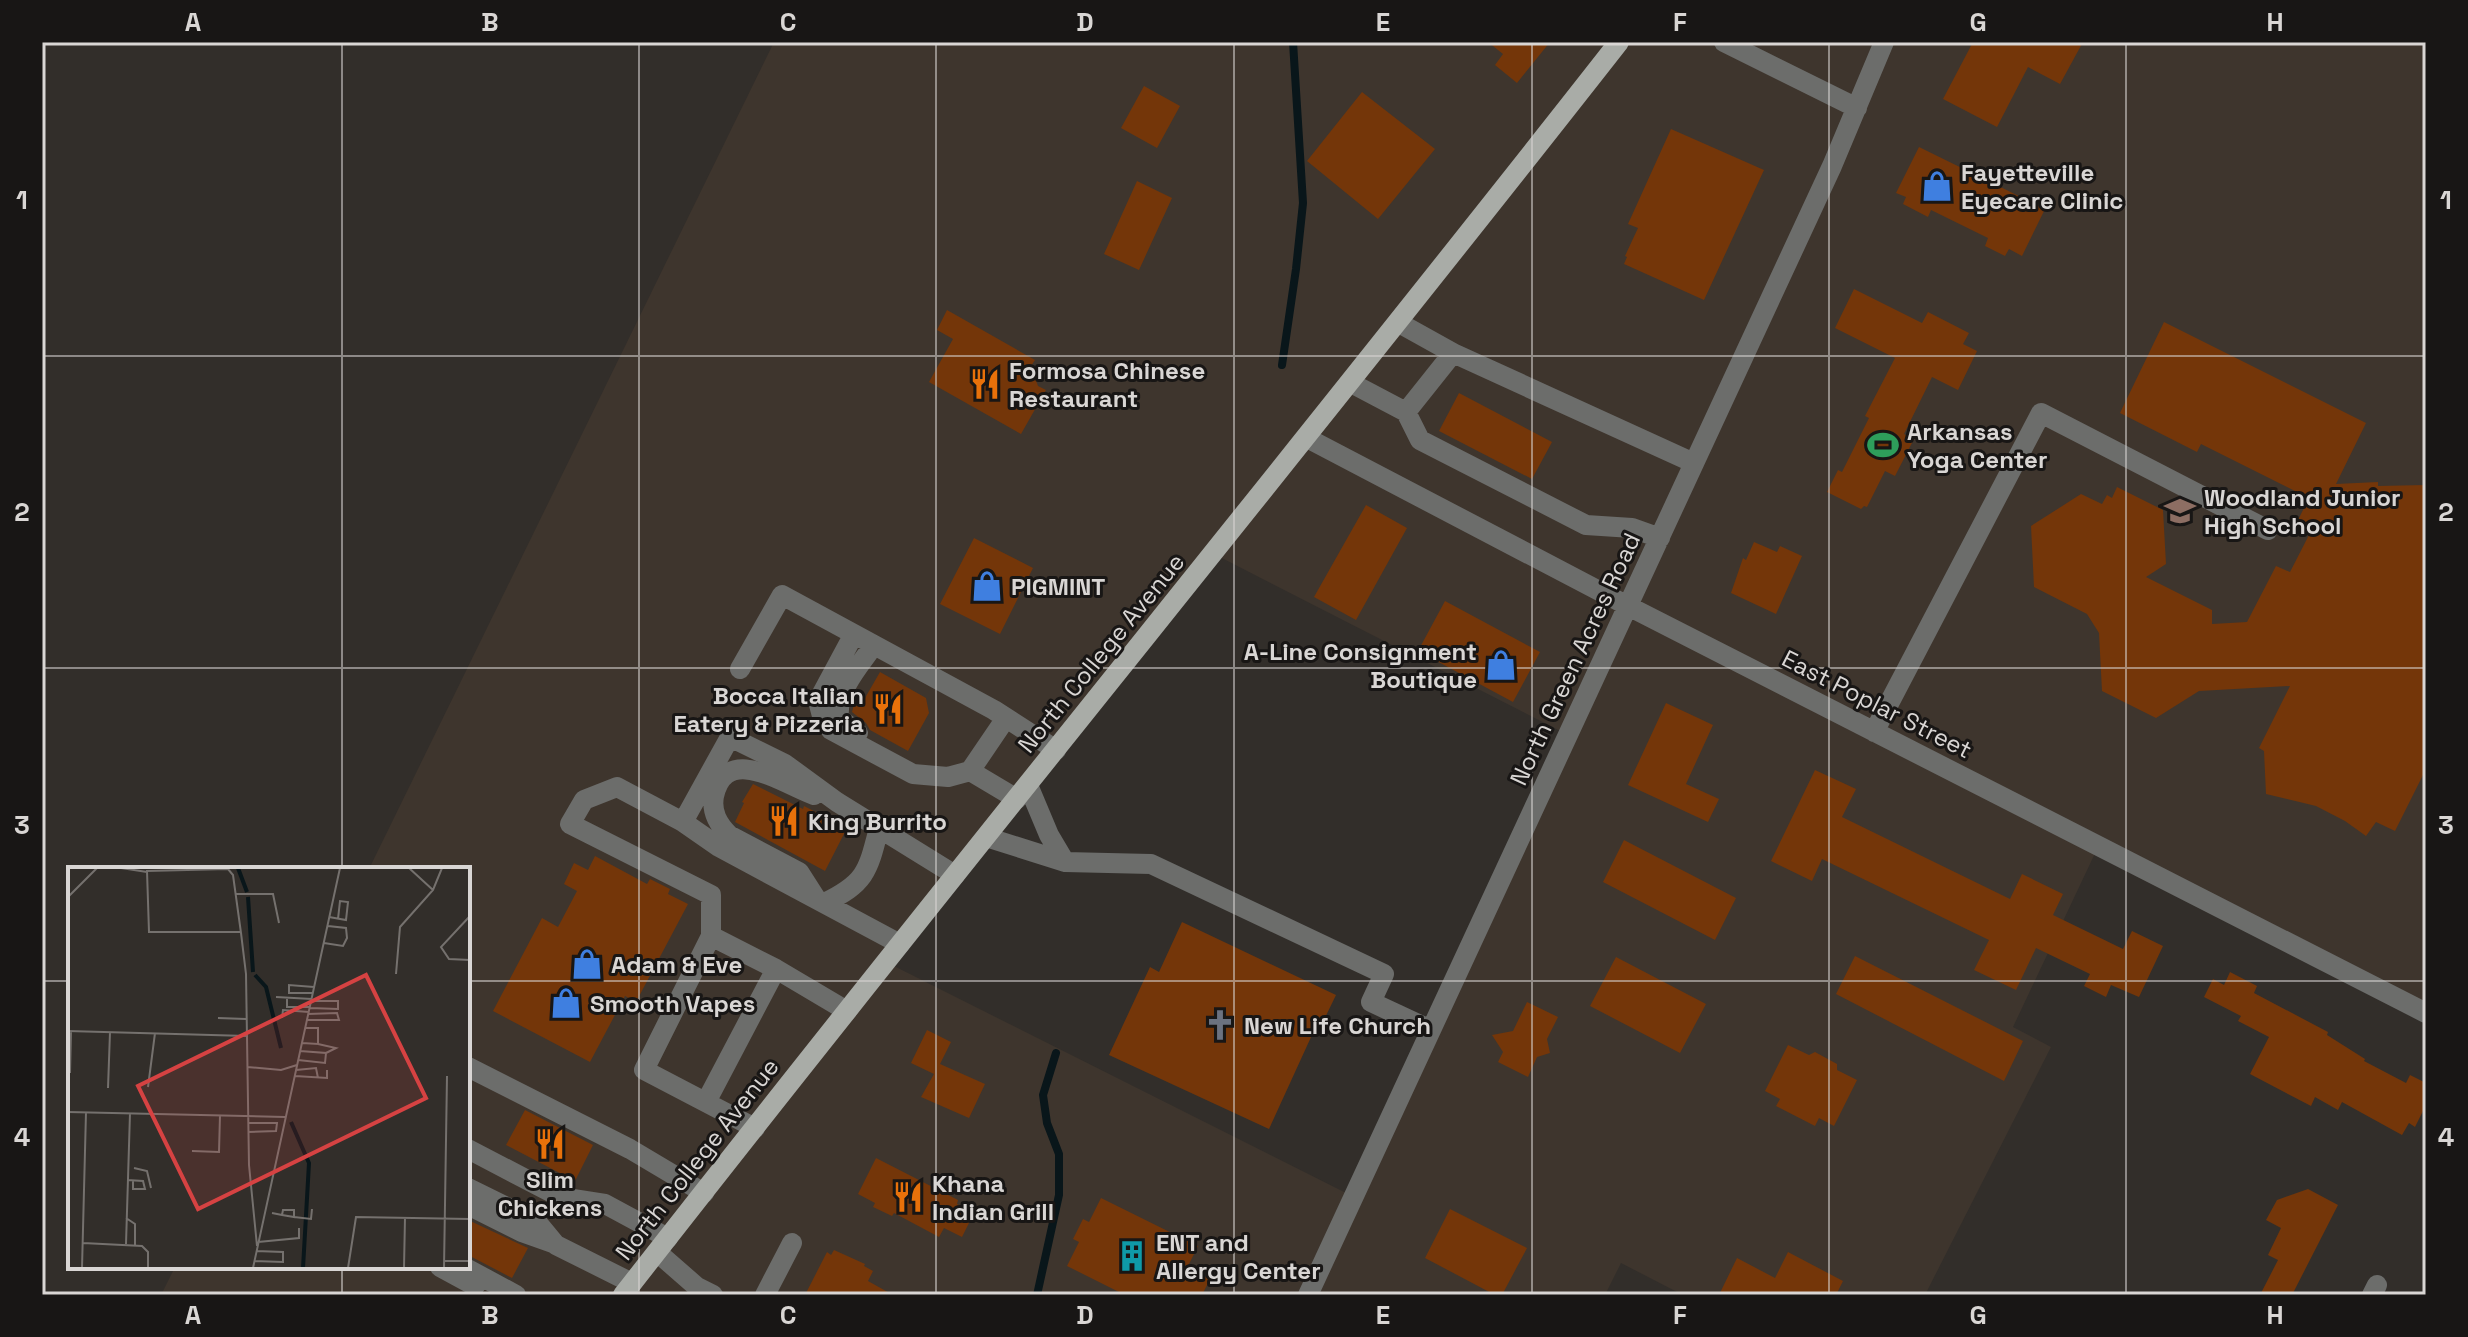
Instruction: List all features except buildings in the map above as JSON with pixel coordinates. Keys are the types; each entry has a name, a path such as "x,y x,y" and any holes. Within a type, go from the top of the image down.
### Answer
{"main road":[{"name":"North College Avenue","path":"628,1291 900,944 1399,323 1619,42"}],"street":[{"path":"1724,42 1857,108"},
{"name":"North Green Acres Road","path":"1308,1295 1660,538 1857,108 1884,42"},
{"path":"1399,323 1453,353 1694,463"},
{"path":"1406,412 1453,353"},
{"path":"1351,383 1406,412 1420,440 1586,525 1632,528 1660,538"},
{"path":"1874,732 2041,413 2268,530"},
{"name":"East Poplar Street","path":"1307,438 1628,606 2426,1013"},
{"path":"740,669 782,595 1006,718 1056,750"},
{"path":"854,634 818,701 822,716 831,730 913,774 948,777 970,771 1023,792 1065,862"},
{"path":"874,645 844,689 839,702 839,718 850,729 936,776"},
{"path":"970,771 1006,718"},
{"path":"683,822 730,737 785,764 837,802 955,875"},
{"path":"820,901 799,872 729,835 720,825 713,800 720,781 745,767 837,802"},
{"path":"755,1128 644,1070 711,936 711,895 570,824 584,800 617,787 683,822 719,847 900,944"},
{"path":"820,901 850,891 858,882 867,868 879,828"},
{"path":"986,837 1065,862 1151,864 1384,974 1371,1002 1431,1030"},
{"path":"711,936 776,969 847,1011"},
{"path":"706,1102 776,969"},
{"path":"470,1068 630,1149 704,1193"},
{"path":"470,1140 573,1192 605,1204 662,1245 697,1287 713,1295"},
{"path":"470,1150 560,1197 605,1204"},
{"path":"470,1189 537,1222 556,1245"},
{"path":"470,1206 556,1245 628,1291"},
{"path":"765,1295 792,1243"},
{"path":"444,1269 492,1295"},
{"path":"468,1269 516,1295"}],"shaded area":[{"path":"774,42 2426,42 2426,1013 2098,847 2013,1027 2051,1047 1925,1295 1683,1295 1621,1263 1605,1295 161,1295 174,1269 470,1269 470,867 370,867","holes":["1214,554 1568,735 1354,1197 886,962"]}],"waterway":[{"path":"1282,365 1303,203 1293,42"},
{"path":"1037,1295 1059,1195 1059,1154 1047,1123 1043,1095 1056,1053"}],"place":[{"name":"Fayetteville Eyecare Clinic","path":"1937,186"},
{"name":"Formosa Chinese Restaurant","path":"985,384"},
{"name":"Arkansas Yoga Center","path":"1883,445"},
{"name":"Woodland Junior High School","path":"2180,511"},
{"name":"PIGMINT","path":"987,586"},
{"name":"A-Line Consignment Boutique","path":"1501,665"},
{"name":"Bocca Italian Eatery & Pizzeria","path":"888,709"},
{"name":"King Burrito","path":"784,821"},
{"name":"Adam & Eve","path":"587,964"},
{"name":"Smooth Vapes","path":"566,1003"},
{"name":"New Life Church","path":"1220,1025"},
{"name":"Slim Chickens","path":"550,1144"},
{"name":"Khana Indian Grill","path":"908,1197"},
{"name":"ENT and Allergy Center","path":"1132,1256"}]}
